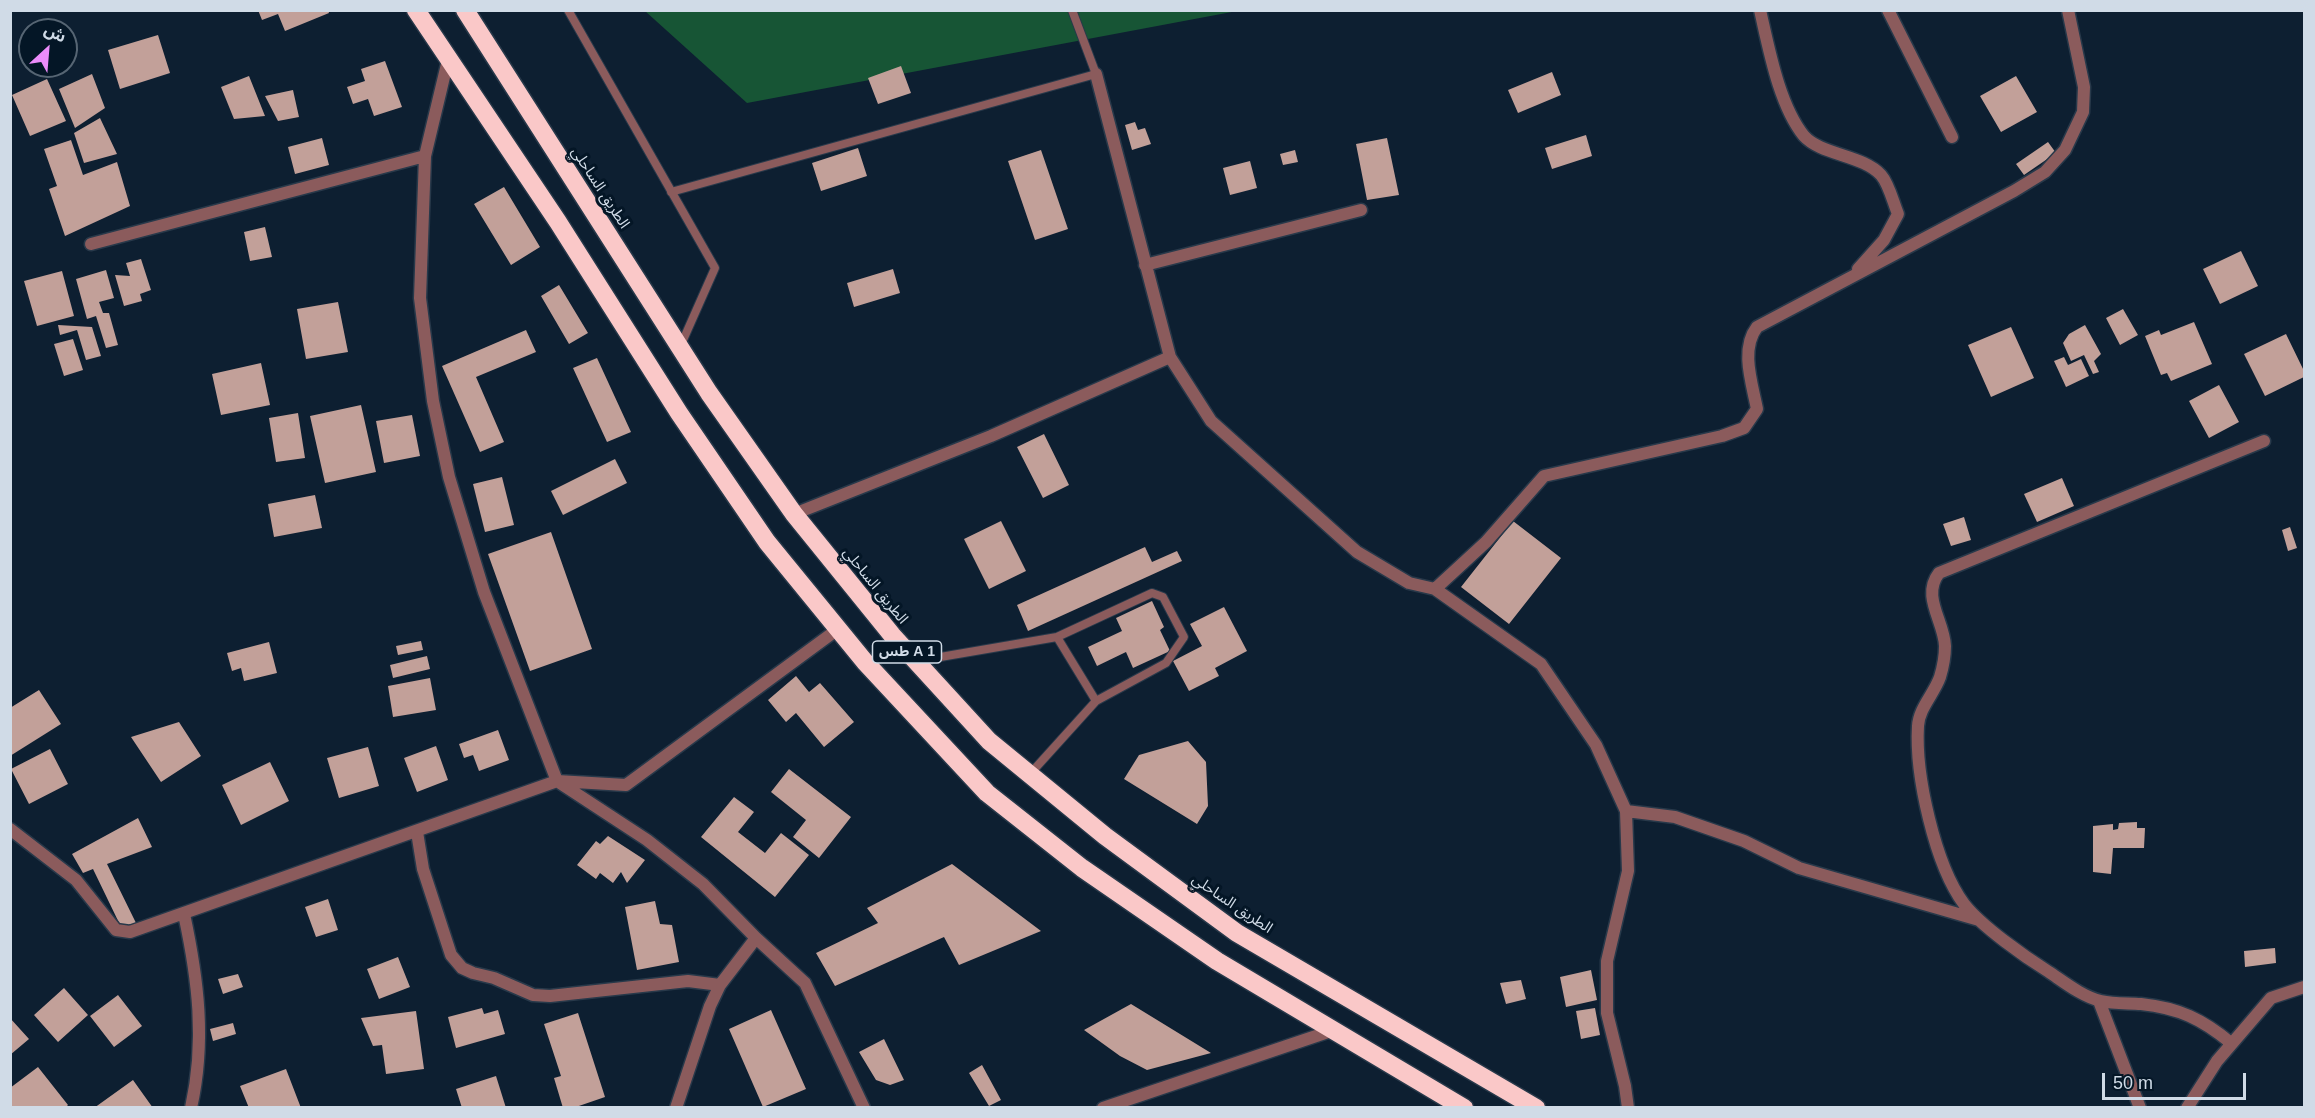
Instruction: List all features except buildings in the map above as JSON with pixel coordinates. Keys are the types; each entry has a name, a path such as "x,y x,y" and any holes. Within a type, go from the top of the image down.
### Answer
{"highway":[{"name":"طس A 1","path":"416,10 449,56 558,222 679,413 767,542 865,662 987,793 1082,868 1217,961 1464,1107"},
{"name":"الطريق الساحلي","path":"465,10 680,347 794,514 916,661 989,741 1105,836 1237,933 1536,1107"}],"street":[{"path":"1760,10 1769,51 1787,106 1805,137 1837,154 1866,163 1883,176 1898,213 1884,240 1854,275"},
{"path":"1888,10 1952,137"},
{"path":"1435,589 1486,542 1544,476 1579,466 1682,446 1744,428 1757,409 1750,374 1750,336 1757,327 2014,191 2045,172 2065,150 2083,112 2084,87 2068,10"},
{"path":"449,56 424,156 420,298 433,401 449,477 484,592 557,781 647,840 703,884 756,938 805,983 864,1107"},
{"path":"1096,74 1170,357 1211,421 1242,452 1357,552 1408,583 1435,589 1541,664 1596,745 1626,811 1628,871 1607,961 1607,1013 1628,1107"},
{"path":"91,244 424,156"},
{"path":"1145,265 1362,210"},
{"path":"794,514 991,436 1170,357"},
{"path":"2231,1043 2206,1023 2181,1011 2099,1000 2035,964 1980,920 1965,904 1949,875 1927,811 1921,780 1918,723 1936,687 1943,665 1945,645 1931,592 1933,581 1939,573 2264,441"},
{"path":"10,829 76,880 116,930 136,931 557,781 626,785 838,629"},
{"path":"1626,811 1675,817 1744,841 1799,868 1980,920"},
{"path":"417,832 423,869 451,955 462,968 533,995 550,996 688,981 720,985"},
{"path":"183,914 196,971 200,1011 198,1077 191,1107"},
{"path":"676,1107 710,1006 720,985 756,938"},
{"path":"2187,1107 2231,1043 2271,998 2304,987"},
{"path":"2099,1000 2140,1107"},
{"path":"1103,1107 1334,1030"}],"lane":[{"path":"568,10 715,268 680,347"},
{"path":"671,192 1096,74 1072,10"},
{"path":"916,661 1057,637 1152,593 1163,597 1184,637 1166,663 1096,700 1030,774"},
{"path":"1057,637 1096,700"}],"green space":[{"path":"645,11 1237,11 747,103"}]}
